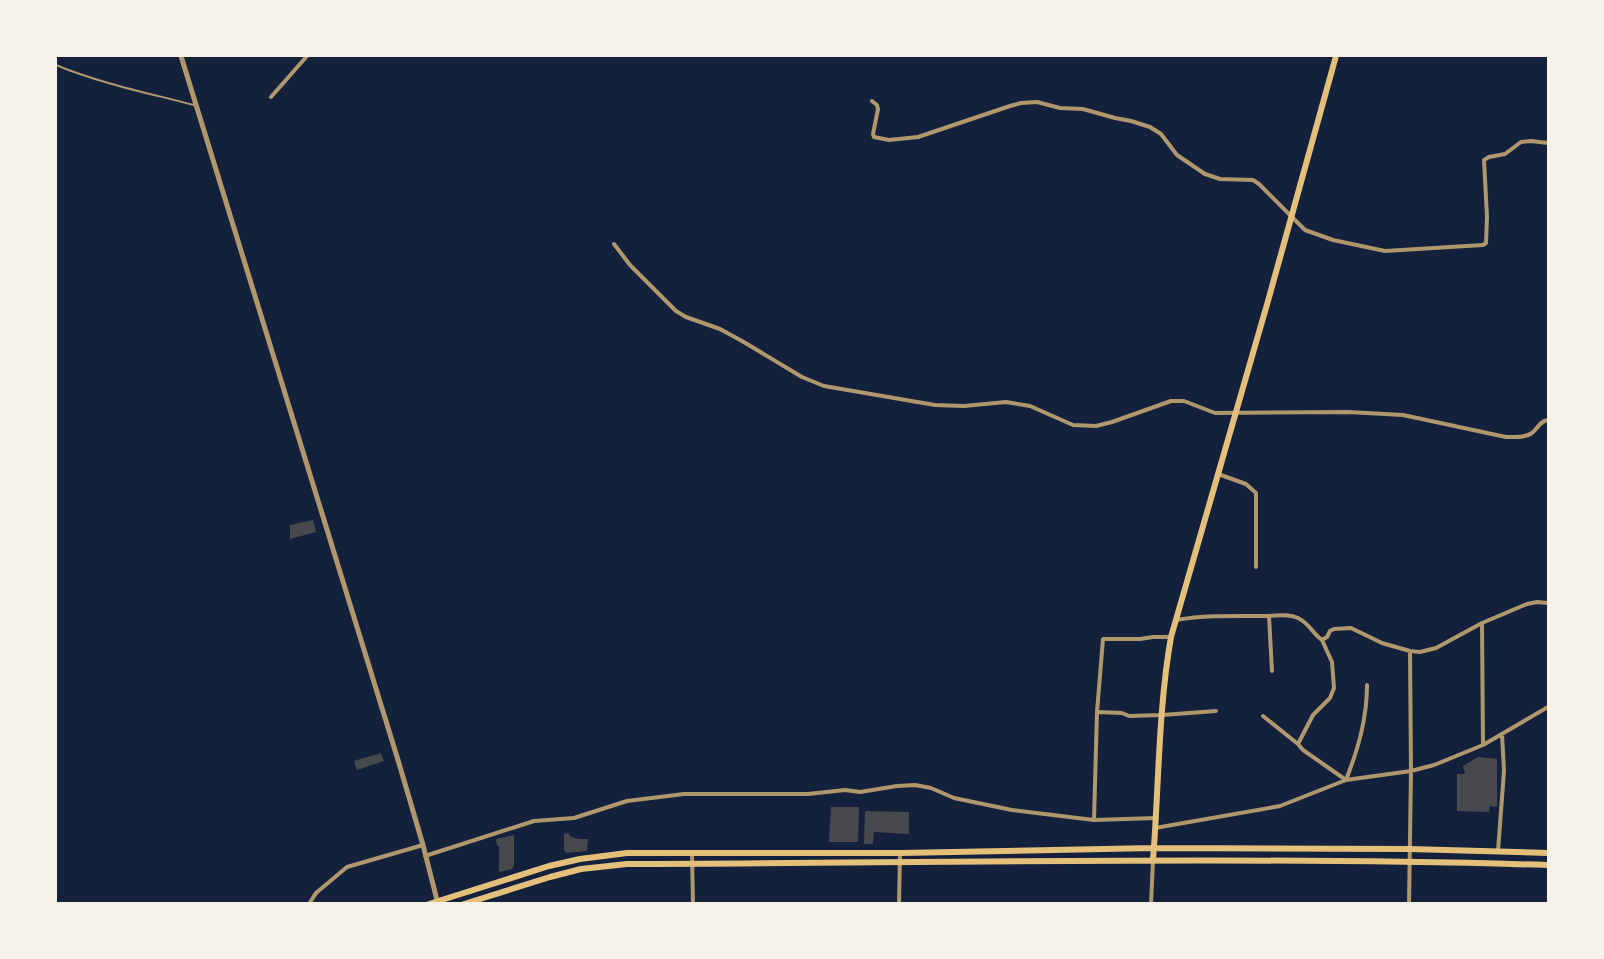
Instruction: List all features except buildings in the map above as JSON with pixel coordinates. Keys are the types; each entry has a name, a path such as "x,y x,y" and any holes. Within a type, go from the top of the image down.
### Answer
{"main road":[{"path":"1153,860 1165,672 1171,637 1335,56"},
{"path":"429,903 437,903 549,866 627,852 900,853 1154,848 1410,849 1548,853"},
{"path":"464,903 581,869 627,864 1153,860 1410,861 1548,865"}],"street":[{"path":"181,56 423,845 437,903"},
{"path":"271,97 307,56"},
{"path":"872,101 878,109 874,137 889,140 934,133 1021,103 1037,102 1060,108 1083,109 1131,121 1150,127 1161,134 1178,155 1205,174 1220,179 1253,180 1305,230 1333,240 1385,251 1483,245 1486,243 1487,227 1485,160 1505,154 1521,142 1548,143"},
{"path":"615,244 630,265 676,311 727,333 802,377 824,386 935,405 964,406 1006,402 1030,406 1073,425 1096,426 1171,401 1184,401 1215,413 1348,412 1403,416 1496,435 1521,437 1530,434 1548,420"},
{"path":"1218,474 1246,484 1256,493 1256,567"},
{"path":"1322,640 1334,629 1351,628 1382,643 1420,652 1436,648 1482,623 1527,604 1548,603"},
{"path":"1175,620 1201,616 1289,614 1306,622 1316,636 1322,640 1332,662 1334,688 1330,698 1313,715 1298,744"},
{"path":"1269,616 1272,671"},
{"path":"1482,623 1483,745"},
{"path":"1094,820 1097,712 1103,639 1171,637"},
{"path":"1409,903 1410,651"},
{"path":"1346,780 1361,736 1368,685"},
{"path":"1155,828 1280,806 1346,780 1411,771 1434,765 1483,745 1548,707"},
{"path":"1097,712 1122,713 1129,716 1216,711"},
{"path":"1263,716 1303,750 1346,780"},
{"path":"1498,851 1504,771 1502,734"},
{"path":"425,856 534,821 574,818 627,801 684,794 808,794 845,790 860,792 915,785 931,788 954,798 1012,810 1094,820 1156,818"},
{"path":"309,903 316,893 346,867 423,845"},
{"path":"692,852 693,903"},
{"path":"899,903 900,853"},
{"path":"1151,903 1153,860"}],"lane":[{"path":"56,65 69,71 197,106"}]}
